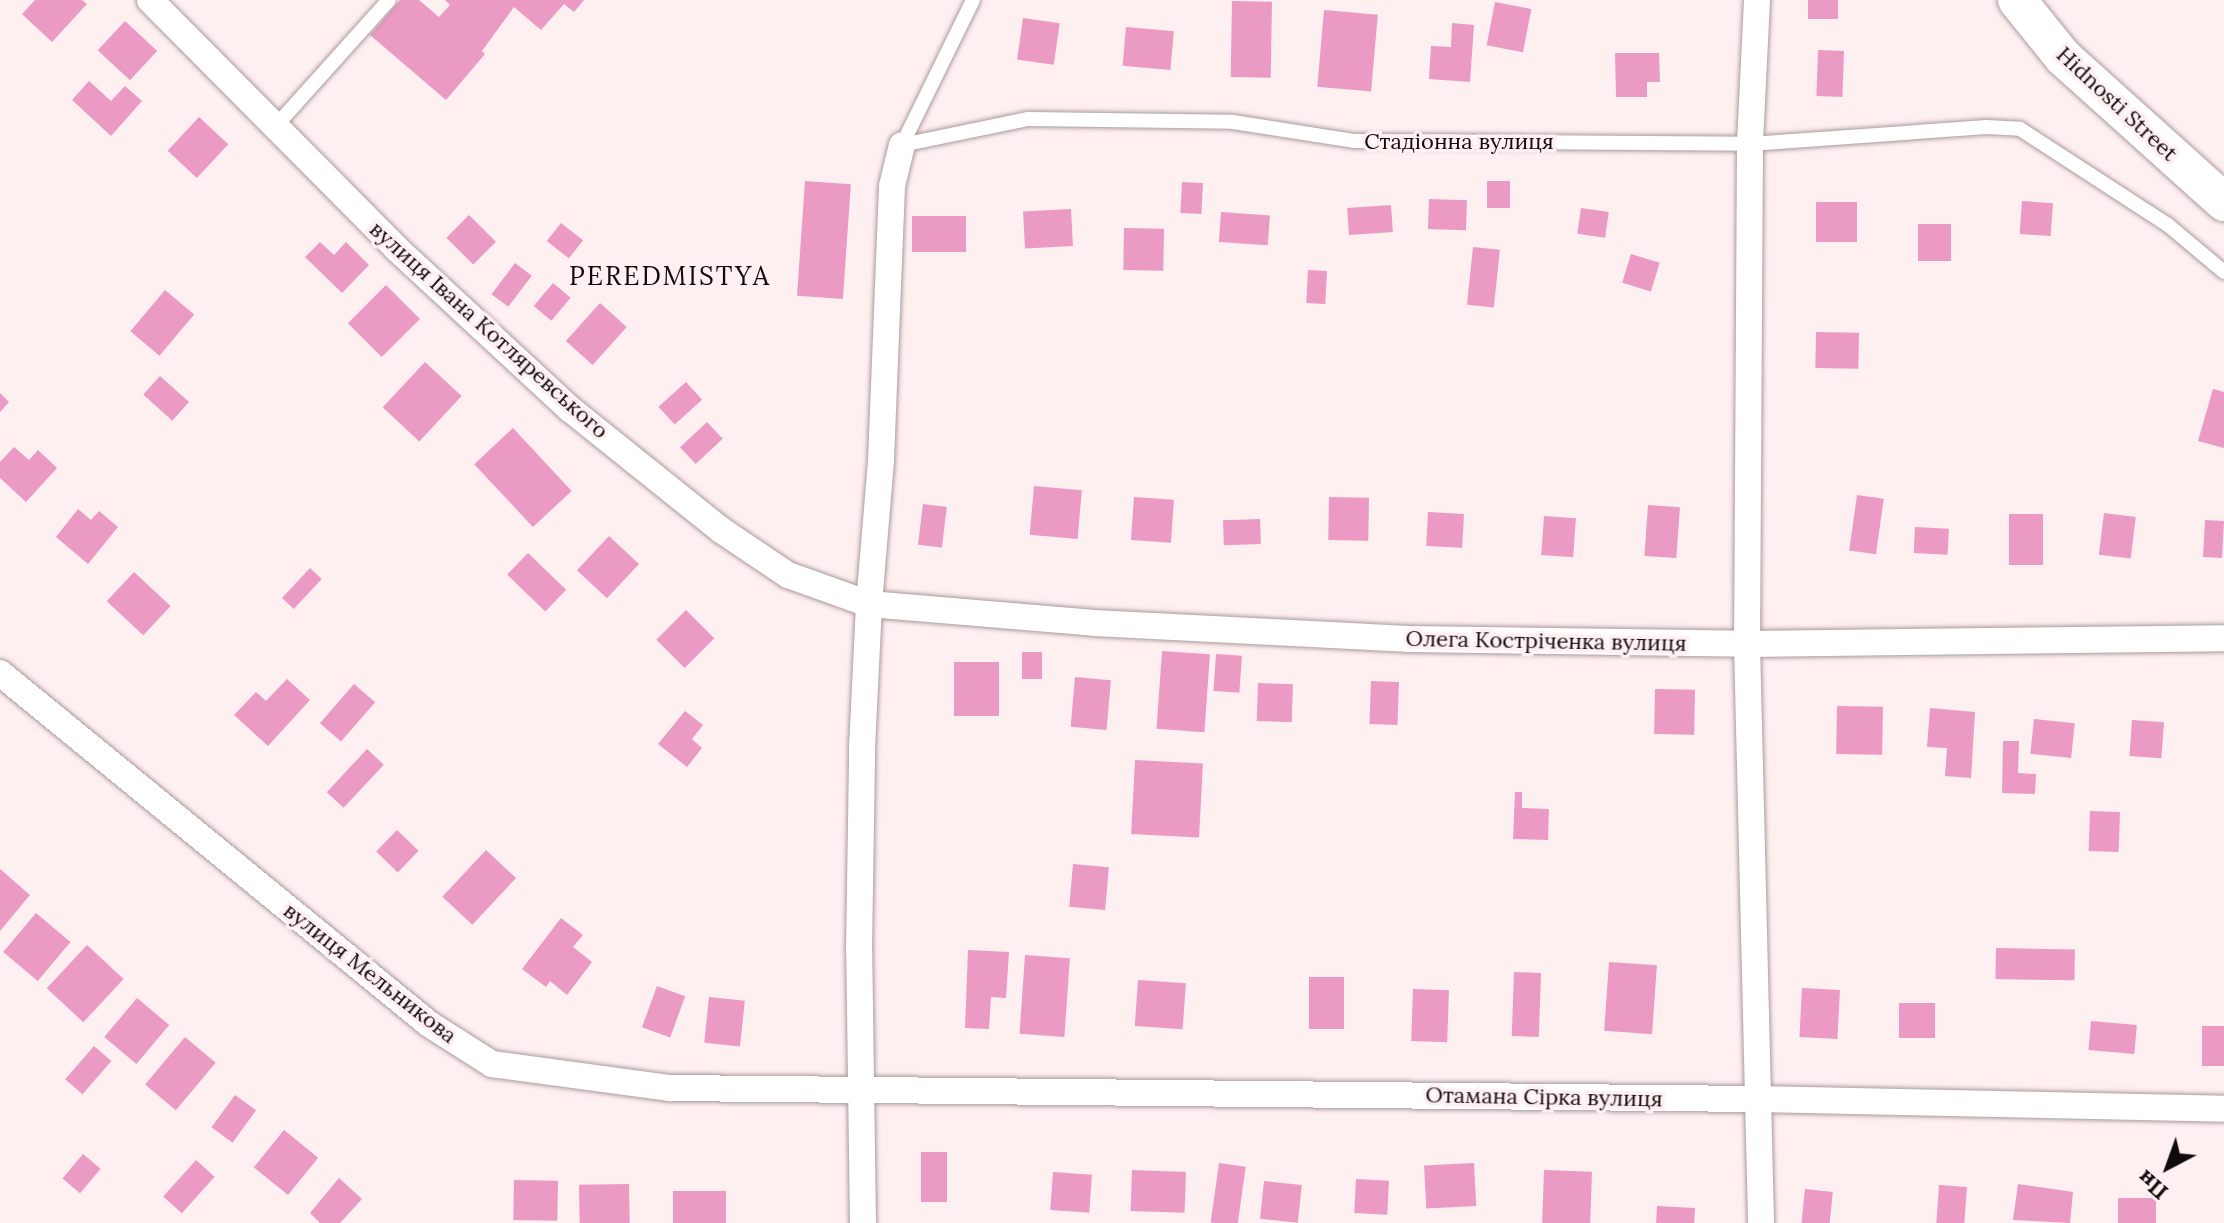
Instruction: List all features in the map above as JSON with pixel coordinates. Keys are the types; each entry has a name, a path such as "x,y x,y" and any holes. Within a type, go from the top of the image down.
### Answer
{"main road":[{"name":"Hidnosti Street","path":"2017,0 2063,57 2224,202"}],"street":[{"name":"вулиця Івана Котляревського","path":"150,0 396,248 593,428 721,530 788,575 869,604"},
{"path":"1757,0 1750,144 1747,644 1761,1223"},
{"path":"863,1223 859,950 869,604 881,460 892,186 902,145"},
{"name":"Олега Костріченка вулиця","path":"869,604 1094,623 1408,639 1747,644 2224,638"},
{"name":"вулиця Мельникова","path":"0,673 429,1024 492,1064 670,1088 863,1091"},
{"name":"Отамана Сірка вулиця","path":"863,1091 1758,1099 2224,1109"}],"lane":[{"path":"274,128 389,0"},
{"path":"902,145 973,0"},
{"name":"Стадіонна вулиця","path":"902,145 1028,119 1233,122 1354,141 1750,144 1986,127 2020,129 2168,225 2224,272"}],"building":[{"path":"35,0 82,0 87,4 52,42 22,14"},
{"path":"400,0 419,0 439,17 450,5 445,0 584,0 574,12 564,4 541,30 514,7 482,51 485,54 446,100 370,35"},
{"path":"1808,0 1838,0 1838,19 1808,19"},
{"path":"1232,1 1272,2 1271,78 1231,77"},
{"path":"1495,2 1531,9 1523,52 1487,45"},
{"path":"1324,10 1378,15 1371,91 1317,87"},
{"path":"1023,18 1060,23 1054,65 1017,60"},
{"path":"125,21 157,51 130,80 98,50"},
{"path":"1452,23 1474,25 1470,82 1429,79 1431,46 1451,47"},
{"path":"1126,27 1174,31 1170,70 1123,66"},
{"path":"1818,50 1844,51 1842,97 1816,96"},
{"path":"1615,53 1659,53 1660,82 1647,82 1647,97 1616,97"},
{"path":"89,81 111,101 125,86 142,101 111,136 72,100"},
{"path":"199,117 228,144 197,178 168,151"},
{"path":"805,181 851,184 843,299 797,296"},
{"path":"1487,181 1510,181 1510,208 1487,208"},
{"path":"1182,182 1203,183 1201,214 1180,213"},
{"path":"1429,199 1467,200 1466,230 1428,229"},
{"path":"2022,201 2053,203 2051,236 2020,234"},
{"path":"1816,202 1857,202 1857,242 1816,242"},
{"path":"1391,205 1393,232 1349,235 1347,208"},
{"path":"1581,208 1609,212 1605,238 1577,234"},
{"path":"1071,209 1073,246 1025,248 1023,212"},
{"path":"1221,212 1270,215 1268,245 1219,242"},
{"path":"469,215 496,242 473,264 446,238"},
{"path":"912,216 966,216 966,252 912,252"},
{"path":"561,223 583,240 569,258 547,241"},
{"path":"1918,224 1951,224 1951,261 1918,261"},
{"path":"1124,228 1164,229 1163,271 1123,270"},
{"path":"320,242 334,255 346,242 369,265 342,293 305,257"},
{"path":"1473,247 1500,250 1494,308 1467,305"},
{"path":"1631,254 1660,263 1651,291 1622,283"},
{"path":"515,263 532,276 508,307 492,294"},
{"path":"1308,270 1327,271 1325,304 1306,303"},
{"path":"553,283 571,298 551,321 534,306"},
{"path":"386,285 420,319 382,357 348,323"},
{"path":"165,290 194,314 159,356 130,331"},
{"path":"600,303 627,327 593,365 566,341"},
{"path":"1816,332 1859,333 1858,369 1815,368"},
{"path":"425,362 462,396 419,441 383,407"},
{"path":"160,376 189,402 172,421 143,395"},
{"path":"686,382 702,400 675,425 659,407"},
{"path":"2213,389 2224,392 2224,448 2198,441"},
{"path":"0,393 9,402 0,412"},
{"path":"707,422 723,439 696,464 680,447"},
{"path":"513,428 572,491 533,527 474,464"},
{"path":"14,447 29,460 38,450 57,468 26,502 0,478 0,462"},
{"path":"1034,486 1082,490 1078,539 1030,535"},
{"path":"1857,495 1884,499 1876,554 1849,550"},
{"path":"1134,497 1174,500 1171,543 1131,540"},
{"path":"1329,497 1369,498 1368,541 1328,540"},
{"path":"923,504 947,507 942,548 918,545"},
{"path":"1648,505 1680,507 1676,558 1644,556"},
{"path":"78,509 91,520 99,511 118,527 88,564 56,537"},
{"path":"1428,512 1464,514 1462,548 1426,546"},
{"path":"2104,513 2136,517 2131,559 2099,555"},
{"path":"2009,514 2043,514 2043,565 2009,565"},
{"path":"1544,516 1576,518 1573,557 1541,555"},
{"path":"1260,519 1261,544 1224,545 1223,520"},
{"path":"2205,520 2224,521 2222,558 2203,557"},
{"path":"1915,527 1949,529 1948,555 1914,553"},
{"path":"609,536 639,564 607,598 577,570"},
{"path":"528,553 566,590 545,611 507,575"},
{"path":"310,568 322,579 294,609 282,598"},
{"path":"134,572 171,606 143,635 107,601"},
{"path":"686,610 714,638 685,668 656,640"},
{"path":"1162,651 1210,654 1204,732 1157,729"},
{"path":"1022,652 1042,652 1042,679 1022,679"},
{"path":"1216,654 1242,656 1239,693 1213,691"},
{"path":"954,662 999,662 999,716 954,716"},
{"path":"1075,677 1111,680 1107,730 1071,727"},
{"path":"287,679 310,700 268,746 234,715 256,692 266,701"},
{"path":"1371,681 1399,682 1397,725 1369,724"},
{"path":"1258,683 1293,684 1292,722 1257,721"},
{"path":"354,684 375,702 341,742 320,723"},
{"path":"1655,689 1695,690 1694,735 1654,734"},
{"path":"1837,706 1883,707 1882,755 1836,754"},
{"path":"1930,708 1975,712 1971,778 1945,776 1947,748 1927,747"},
{"path":"685,711 703,725 692,739 702,748 687,767 658,744"},
{"path":"2034,719 2075,723 2071,758 2030,754"},
{"path":"2132,720 2164,722 2161,758 2129,756"},
{"path":"2003,741 2019,741 2018,773 2036,774 2035,794 2002,793"},
{"path":"367,749 384,765 344,808 327,792"},
{"path":"1135,760 1203,764 1199,837 1131,834"},
{"path":"1515,792 1522,792 1522,808 1549,809 1548,840 1513,839"},
{"path":"2090,811 2120,812 2119,852 2089,851"},
{"path":"397,830 419,851 398,872 376,852"},
{"path":"486,850 516,878 472,925 442,897"},
{"path":"1073,864 1109,867 1105,910 1069,907"},
{"path":"0,869 30,895 0,931"},
{"path":"36,913 70,942 38,981 3,952"},
{"path":"561,918 583,935 573,947 592,962 567,995 550,981 546,987 522,969"},
{"path":"87,945 124,979 83,1022 47,988"},
{"path":"1996,948 2075,949 2074,980 1995,979"},
{"path":"968,950 1009,952 1006,998 991,997 989,1029 965,1028"},
{"path":"1025,955 1070,958 1064,1037 1019,1034"},
{"path":"1609,962 1657,965 1652,1034 1604,1031"},
{"path":"1514,972 1541,973 1539,1037 1512,1036"},
{"path":"1309,977 1344,977 1344,1029 1309,1029"},
{"path":"1138,980 1186,983 1183,1029 1135,1026"},
{"path":"657,986 685,996 670,1038 642,1027"},
{"path":"1802,988 1840,990 1837,1039 1799,1037"},
{"path":"1413,989 1449,990 1447,1042 1411,1041"},
{"path":"709,997 745,1001 740,1047 704,1043"},
{"path":"137,998 169,1025 136,1064 104,1037"},
{"path":"1899,1003 1935,1003 1935,1038 1899,1038"},
{"path":"2091,1021 2137,1025 2134,1054 2088,1050"},
{"path":"2202,1026 2224,1026 2224,1066 2202,1066"},
{"path":"185,1037 216,1063 176,1110 145,1084"},
{"path":"94,1046 111,1061 82,1094 65,1079"},
{"path":"235,1095 256,1110 233,1143 211,1127"},
{"path":"284,1130 318,1158 288,1195 254,1167"},
{"path":"921,1152 947,1152 947,1202 921,1202"},
{"path":"83,1154 101,1169 80,1193 62,1179"},
{"path":"196,1160 215,1177 182,1213 163,1196"},
{"path":"1219,1163 1246,1167 1238,1223 1211,1222"},
{"path":"1474,1163 1476,1206 1426,1209 1424,1166"},
{"path":"1132,1170 1186,1172 1185,1213 1131,1211"},
{"path":"1544,1170 1592,1172 1590,1223 1542,1223"},
{"path":"1053,1172 1092,1175 1089,1213 1050,1210"},
{"path":"339,1178 362,1199 340,1223 320,1223 310,1213"},
{"path":"1356,1179 1389,1181 1387,1215 1354,1213"},
{"path":"514,1180 558,1181 557,1221 513,1220"},
{"path":"1264,1181 1302,1185 1298,1223 1260,1219"},
{"path":"629,1184 630,1223 580,1223 579,1185"},
{"path":"2018,1184 2073,1192 2070,1223 2013,1220"},
{"path":"1939,1185 1967,1187 1964,1223 1936,1223"},
{"path":"1805,1189 1833,1192 1830,1223 1801,1223"},
{"path":"673,1191 726,1191 726,1223 673,1223"},
{"path":"2118,1198 2156,1198 2156,1223 2118,1223"},
{"path":"1657,1206 1695,1208 1694,1223 1656,1223"}],"district":[{"name":"PEREDMISTYA","path":"670,276"}]}
